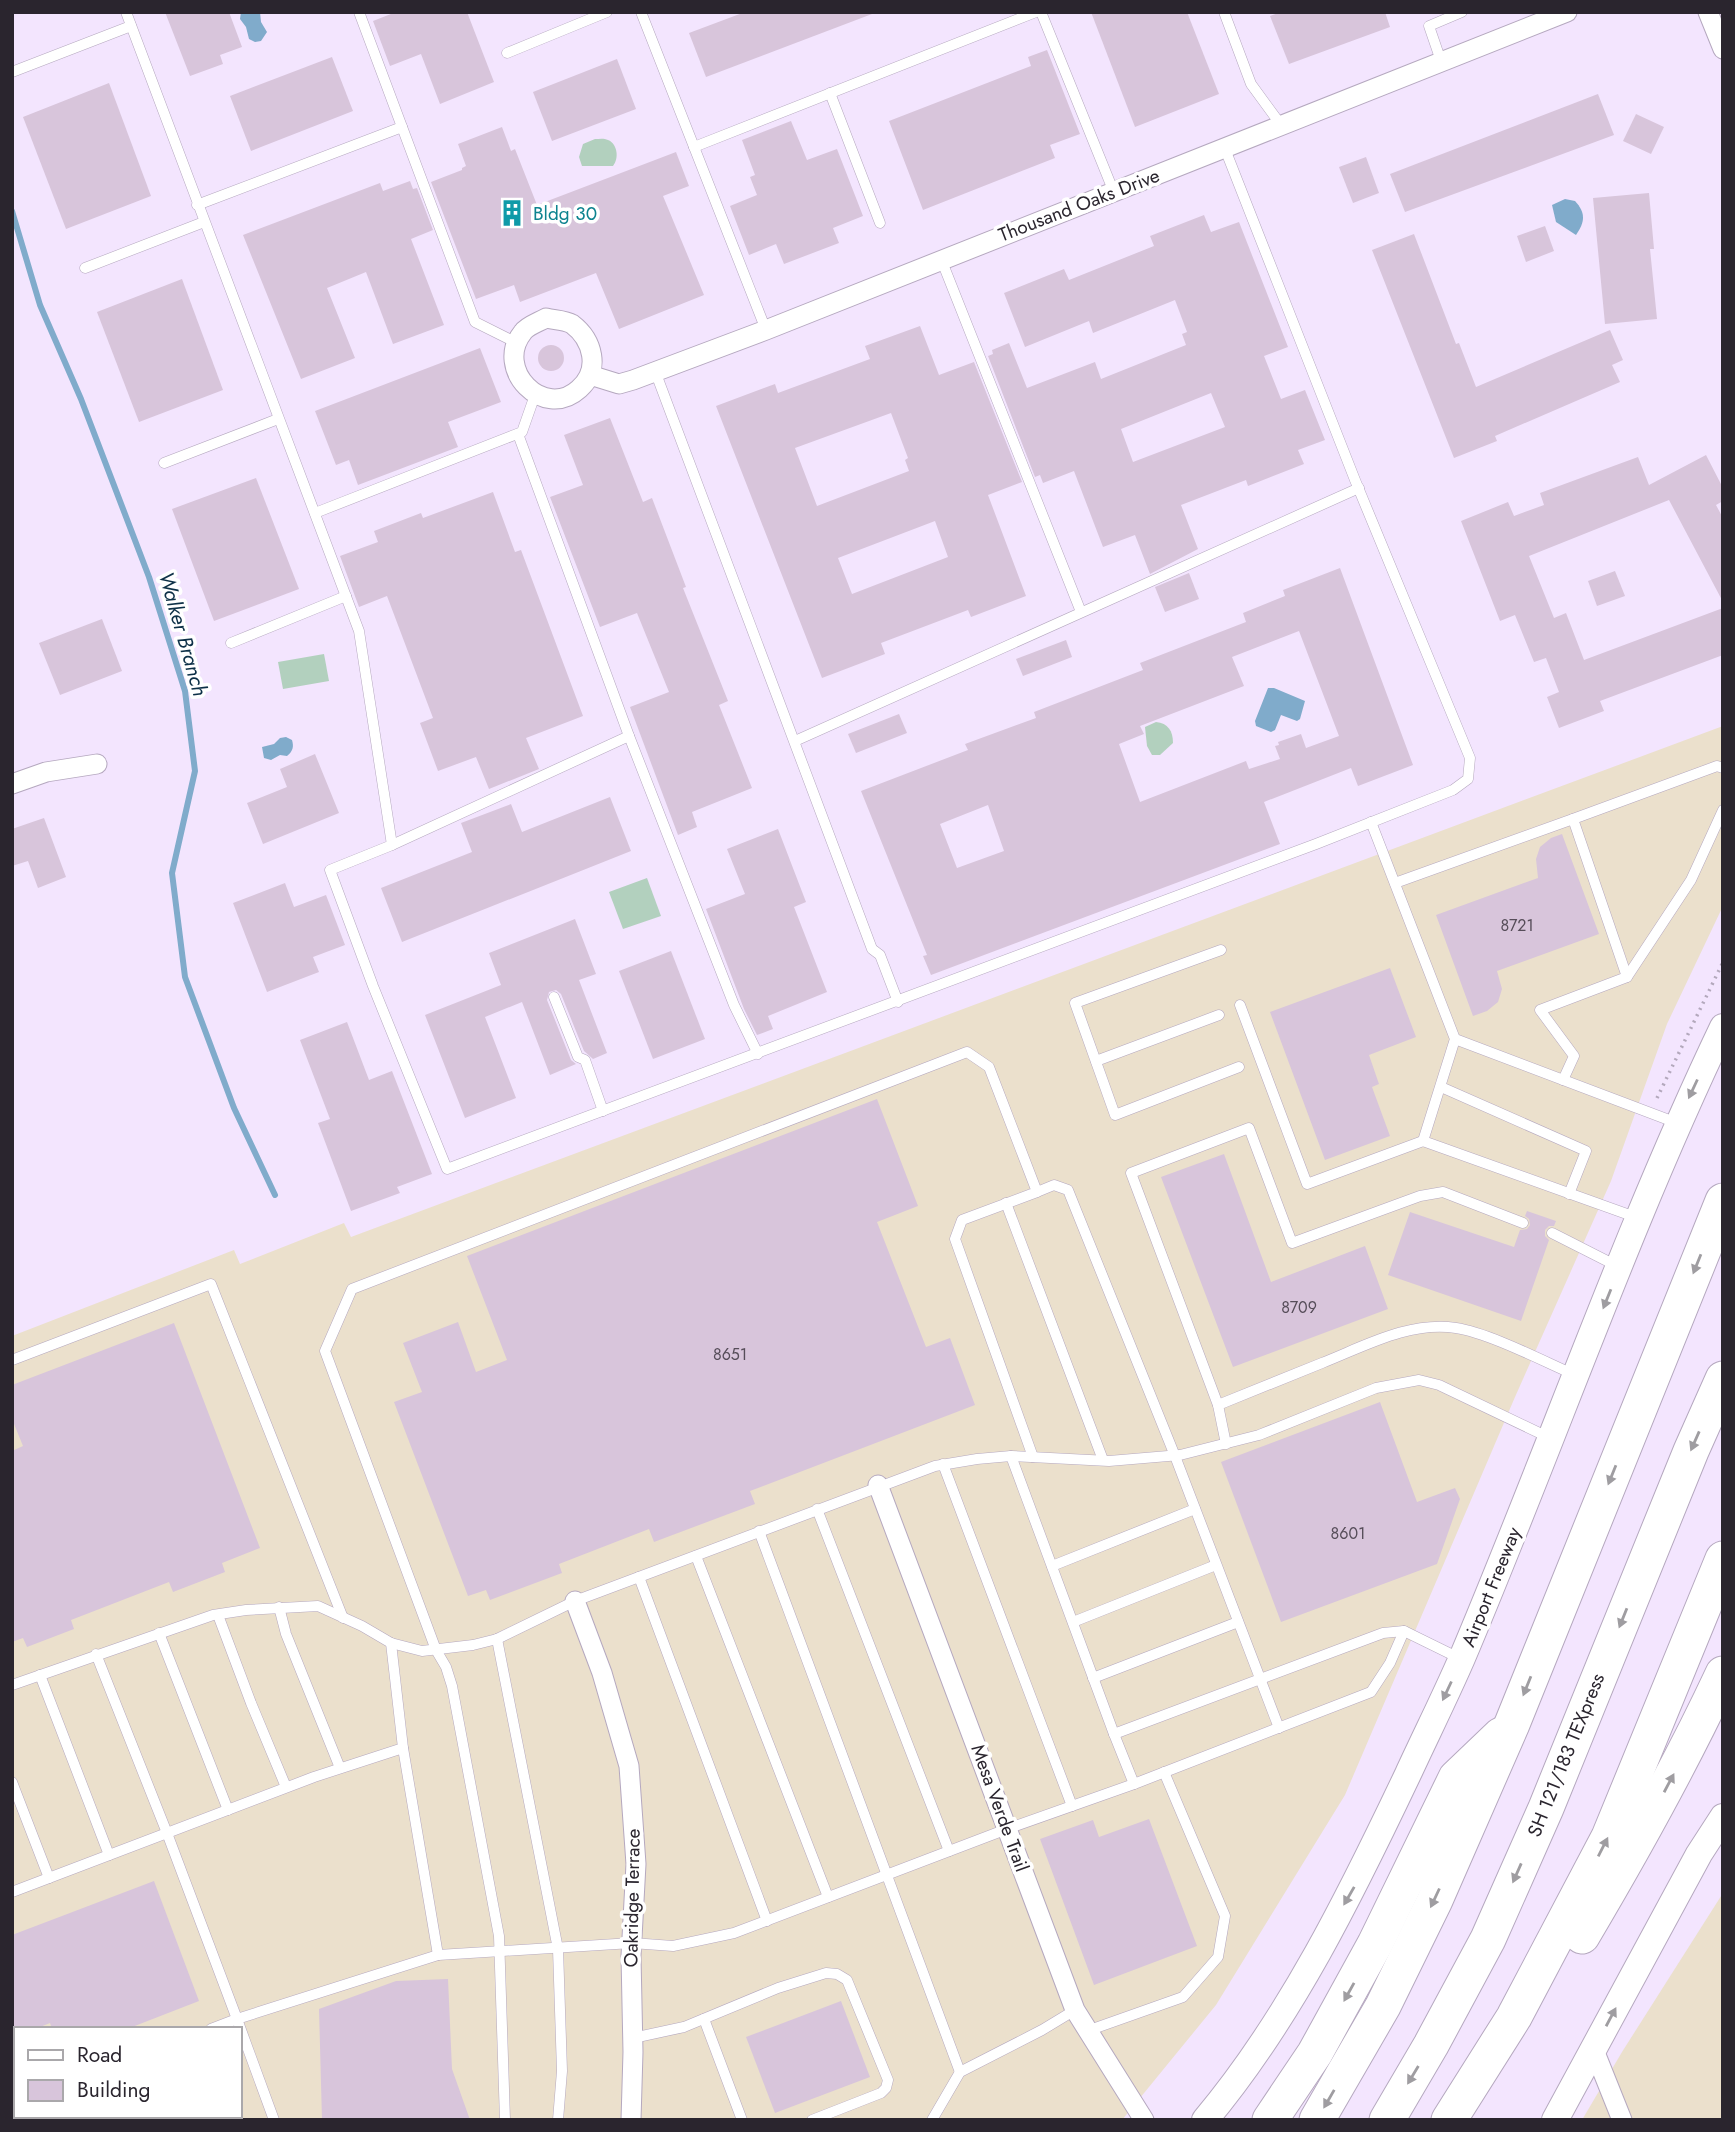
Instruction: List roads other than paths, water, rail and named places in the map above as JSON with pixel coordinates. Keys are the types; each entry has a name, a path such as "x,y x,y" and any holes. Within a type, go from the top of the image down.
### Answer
{"highway":[{"path":"1317,2120 1383,2007 1435,1900 1513,1724 1723,1201"},
{"name":"SH 121/183 TEXpress","path":"1387,2120 1488,1939 1546,1808 1648,1555 1723,1379"},
{"path":"1449,2120 1514,2017 1609,1837 1718,1571"},
{"path":"1464,2120 1537,2013 1633,1851 1696,1732 1723,1674"},
{"path":"1270,2120 1315,2053 1375,1944 1456,1778 1513,1724"}],"main road":[{"name":"Airport Freeway","path":"1205,2120 1231,2088 1296,1988 1355,1886 1461,1660 1677,1123 1723,1027"},
{"path":"1555,2120 1699,1854 1723,1817"}],"street":[{"name":"Thousand Oaks Drive","path":"590,375 619,384 766,330 1567,12"},
{"path":"1708,12 1723,50"},
{"path":"546,318 570,322 584,336 593,356 590,375 579,389 561,398 535,395 522,384 513,361 523,330 546,318"},
{"path":"12,784 46,772 97,764"},
{"name":"Mesa Verde Trail","path":"878,1485 1074,2010 1144,2120"},
{"name":"Oakridge Terrace","path":"575,1601 602,1673 629,1766 636,1864 632,1943 631,2120"},
{"path":"1594,2050 1622,2120"}],"lane":[{"path":"126,12 359,631 392,845"},
{"path":"359,12 475,322 517,343"},
{"path":"507,53 607,12"},
{"path":"641,12 766,330"},
{"path":"694,147 1036,12"},
{"path":"1041,12 1113,190"},
{"path":"1224,12 1251,84 1281,125"},
{"path":"1441,61 1429,26 1462,12"},
{"path":"12,72 131,26"},
{"path":"830,93 880,223"},
{"path":"197,205 402,127"},
{"path":"629,736 392,845 330,870 447,1170 1371,822 1453,790 1468,779 1470,758 1359,488 1225,149"},
{"path":"85,268 204,222"},
{"path":"941,260 1082,612"},
{"path":"655,371 872,949 880,955 898,1002"},
{"path":"315,513 522,432 535,395"},
{"path":"164,463 278,419"},
{"path":"517,434 629,736 734,1005 758,1054"},
{"path":"795,741 1359,488"},
{"path":"231,643 346,596"},
{"path":"1395,883 1717,766 1723,768"},
{"path":"1563,1080 1574,1056 1540,1010 1627,977 1691,880 1723,810"},
{"path":"1573,819 1627,977"},
{"path":"1371,822 1455,1039 1423,1141"},
{"path":"1221,950 1075,1003 1115,1115 1239,1067"},
{"path":"555,997 578,1057 585,1060 603,1111"},
{"path":"1240,1005 1307,1184 1423,1141 1639,1219"},
{"path":"1096,1061 1219,1015"},
{"path":"1455,1039 1677,1123"},
{"path":"505,2120 500,1952 452,1686 446,1667 436,1650 325,1351 352,1289 968,1052 989,1068 1037,1192"},
{"path":"1441,1087 1586,1151 1569,1194"},
{"path":"1226,1444 1218,1405 1131,1173 1249,1128 1292,1243 1420,1196 1443,1192 1523,1223"},
{"path":"1033,1457 955,1239 962,1220 1054,1185 1068,1189 1175,1456 1279,1728"},
{"path":"1006,1203 1103,1460"},
{"path":"1552,1233 1619,1267"},
{"path":"12,1360 211,1284 343,1618"},
{"path":"1218,1405 1406,1330 1436,1326 1459,1328 1576,1376"},
{"path":"12,1685 96,1654 218,1615 279,1607 318,1606 391,1643 422,1651 472,1645 497,1639 575,1601 878,1485 943,1464 1011,1456 1103,1460 1175,1456 1259,1435 1376,1388 1419,1380 1439,1385 1551,1439"},
{"path":"1011,1456 1134,1784"},
{"path":"943,1464 1072,1806"},
{"path":"817,1509 949,1851"},
{"path":"1052,1566 1195,1509"},
{"path":"759,1531 960,2072"},
{"path":"696,1556 828,1897"},
{"path":"1073,1622 1216,1565"},
{"path":"639,1577 767,1921"},
{"path":"279,1607 286,1634 340,1768"},
{"path":"218,1615 286,1787"},
{"path":"1093,1678 1238,1622"},
{"path":"1114,1734 1382,1633 1404,1631 1461,1660"},
{"path":"216,2027 438,1955 632,1943 673,1946 734,1933 1007,1829 1134,1784 1371,1692 1390,1663 1404,1631"},
{"path":"159,1633 228,1810"},
{"path":"497,1639 558,1949 562,2071 558,2120"},
{"path":"391,1643 403,1748 438,1955"},
{"path":"96,1654 240,2027"},
{"path":"40,1675 108,1855"},
{"path":"12,1892 286,1787 403,1748"},
{"path":"1087,2031 1183,1997 1218,1957 1225,1916 1164,1772"},
{"path":"12,1782 49,1878"},
{"path":"633,2038 684,2027 778,1988 826,1973 837,1974 847,1980 886,2072 887,2088 812,2120"},
{"path":"932,2120 960,2072 1042,2030 1074,2010"},
{"path":"704,2019 742,2120"},
{"path":"242,2033 274,2120"},
{"path":"940,2109 947,2120"}],"water":[{"path":"241,12 260,12 261,22 267,32 261,41 249,39 246,27 240,19"},
{"path":"1565,199 1575,201 1583,214 1583,222 1576,235 1556,222 1552,205"},
{"path":"1268,688 1305,701 1300,719 1297,721 1281,715 1275,730 1271,732 1256,726 1255,721"},
{"path":"286,737 293,742 287,756 280,755 271,760 264,758 262,747"}],"waterway":[{"name":"Walker Branch","path":"12,211 40,305 81,399 149,577 185,691 195,771 172,873 185,977 234,1108 275,1195"}],"place":[{"name":"Bldg 30","path":"512,213"}]}
